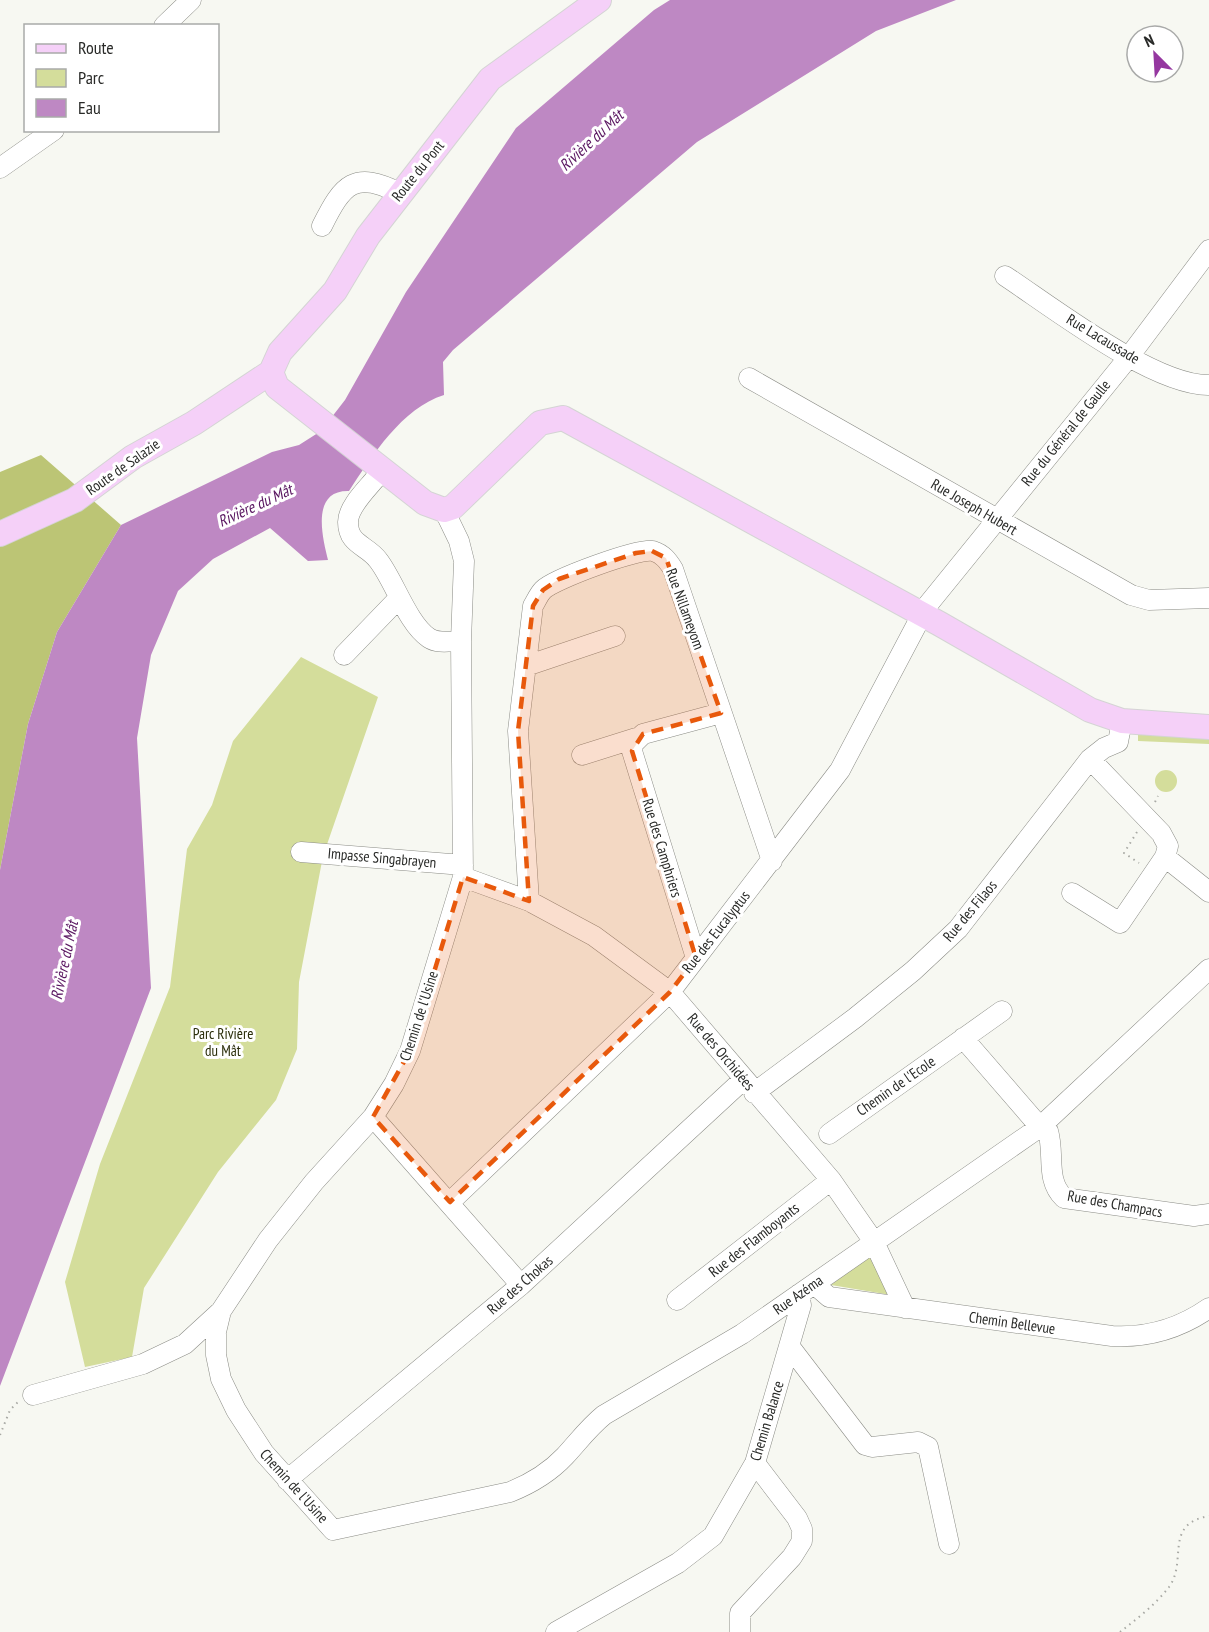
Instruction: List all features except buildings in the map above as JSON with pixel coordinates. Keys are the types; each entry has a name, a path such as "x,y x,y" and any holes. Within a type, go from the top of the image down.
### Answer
{"main road":[{"name":"Route du Pont","path":"274,379 280,352 334,291 368,236 399,193 490,79 599,0"},
{"name":"Route de Salazie","path":"0,534 75,500 132,457 194,423 262,375 274,379"},
{"path":"274,379 411,493 425,503 444,510 453,507 540,423 563,418 921,614 1090,710 1122,721 1209,727"}],"street":[{"path":"166,24 191,0"},
{"path":"0,168 51,132"},
{"path":"322,226 332,207 350,186 371,180 399,193"},
{"name":"Rue du Général de Gaulle","path":"921,614 1128,358 1209,250"},
{"name":"Rue Lacaussade","path":"1005,276 1128,358 1188,382 1209,385"},
{"name":"Rue Joseph Hubert","path":"749,378 1131,595 1149,600 1209,598"},
{"path":"375,479 354,505 348,520 351,536 357,544 376,557 399,598 428,638 437,641 461,641"},
{"name":"Chemin de l'Usine","path":"340,1530 333,1530 327,1525 255,1442 221,1379 216,1355 216,1332 221,1311 268,1240 307,1190 373,1117 394,1084 410,1052 463,871 461,641 464,561 459,541 444,510"},
{"name":"Rue Nillameyom","path":"529,901 518,730 533,606 543,590 559,579 636,553 652,551 666,558 673,569 772,861"},
{"path":"344,655 399,598"},
{"name":"Rue des Eucalyptus","path":"450,1202 670,992 840,770 921,614"},
{"path":"526,666 615,636"},
{"path":"582,755 721,713"},
{"name":"Rue des Filaos","path":"749,1086 871,1005 958,929 1090,759 1104,748 1118,742 1122,721"},
{"name":"Rue des Camphriers","path":"636,738 632,751 696,958"},
{"path":"1072,893 1120,923 1160,865 1168,846 1150,811 1090,759"},
{"name":"Impasse Singabrayen","path":"301,852 463,871"},
{"path":"1160,865 1209,891"},
{"name":"Rue des Orchidées","path":"463,871 529,901 594,936 670,992 831,1180 874,1242 905,1308"},
{"name":"Rue Azéma","path":"340,1530 510,1492 525,1486 563,1458 591,1426 604,1415 706,1357 1040,1127 1209,969"},
{"name":"Chemin de l'Ecole","path":"829,1134 1002,1011"},
{"path":"963,1038 1040,1127"},
{"name":"Rue des Chokas","path":"287,1480 521,1285 749,1086"},
{"path":"373,1117 521,1285"},
{"name":"Rue des Champacs","path":"1040,1127 1048,1131 1053,1146 1051,1176 1056,1190 1064,1198 1194,1216 1209,1214"},
{"name":"Rue des Flamboyants","path":"677,1300 831,1180"},
{"name":"Chemin Bellevue","path":"806,1289 829,1297 1129,1337 1172,1329 1209,1308"},
{"name":"Chemin Balance","path":"556,1632 678,1563 713,1536 755,1463 806,1289"},
{"path":"33,1395 143,1364 185,1344 221,1311"},
{"path":"790,1347 858,1440 872,1447 918,1442 928,1448 949,1544"},
{"path":"740,1632 740,1613 792,1557 802,1541 802,1529 797,1518 755,1463"}],"path":[{"path":"1158,796 1124,853 1160,865"},
{"path":"0,1435 14,1405 33,1395"},
{"path":"1120,1632 1170,1585 1176,1571 1178,1542 1183,1530 1197,1518 1209,1516"}],"highlighted area":[{"path":"652,551 666,558 721,713 643,734 632,751 696,958 670,992 450,1202 373,1117 410,1051 463,877 529,901 518,731 533,606 543,590 559,579 636,553"}],"green space":[{"path":"41,455 121,525 57,632 28,724 0,870 0,472"},
{"name":"Parc Rivière du Mât","path":"301,657 378,697 323,856 299,982 297,1049 276,1100 218,1172 144,1288 132,1357 85,1367 65,1282 100,1164 170,987 187,849 212,805 233,741"},
{"path":"1138,733 1209,736 1209,744 1138,741"},
{"path":"1166,770 1174,773 1177,781 1174,789 1166,792 1158,789 1155,781 1158,773"},
{"path":"871,1253 891,1295 831,1285"}],"water":[{"name":"Rivière du Mât","path":"670,0 956,0 876,31 697,142 453,350 443,362 444,395 429,401 402,422 378,449 349,491 337,493 329,498 324,506 322,527 328,560 308,561 270,528 213,559 178,591 151,655 137,738 151,988 0,1386 0,870 28,724 57,632 121,525 272,452 299,445 321,431 345,400 406,292 516,128 654,10"}]}
